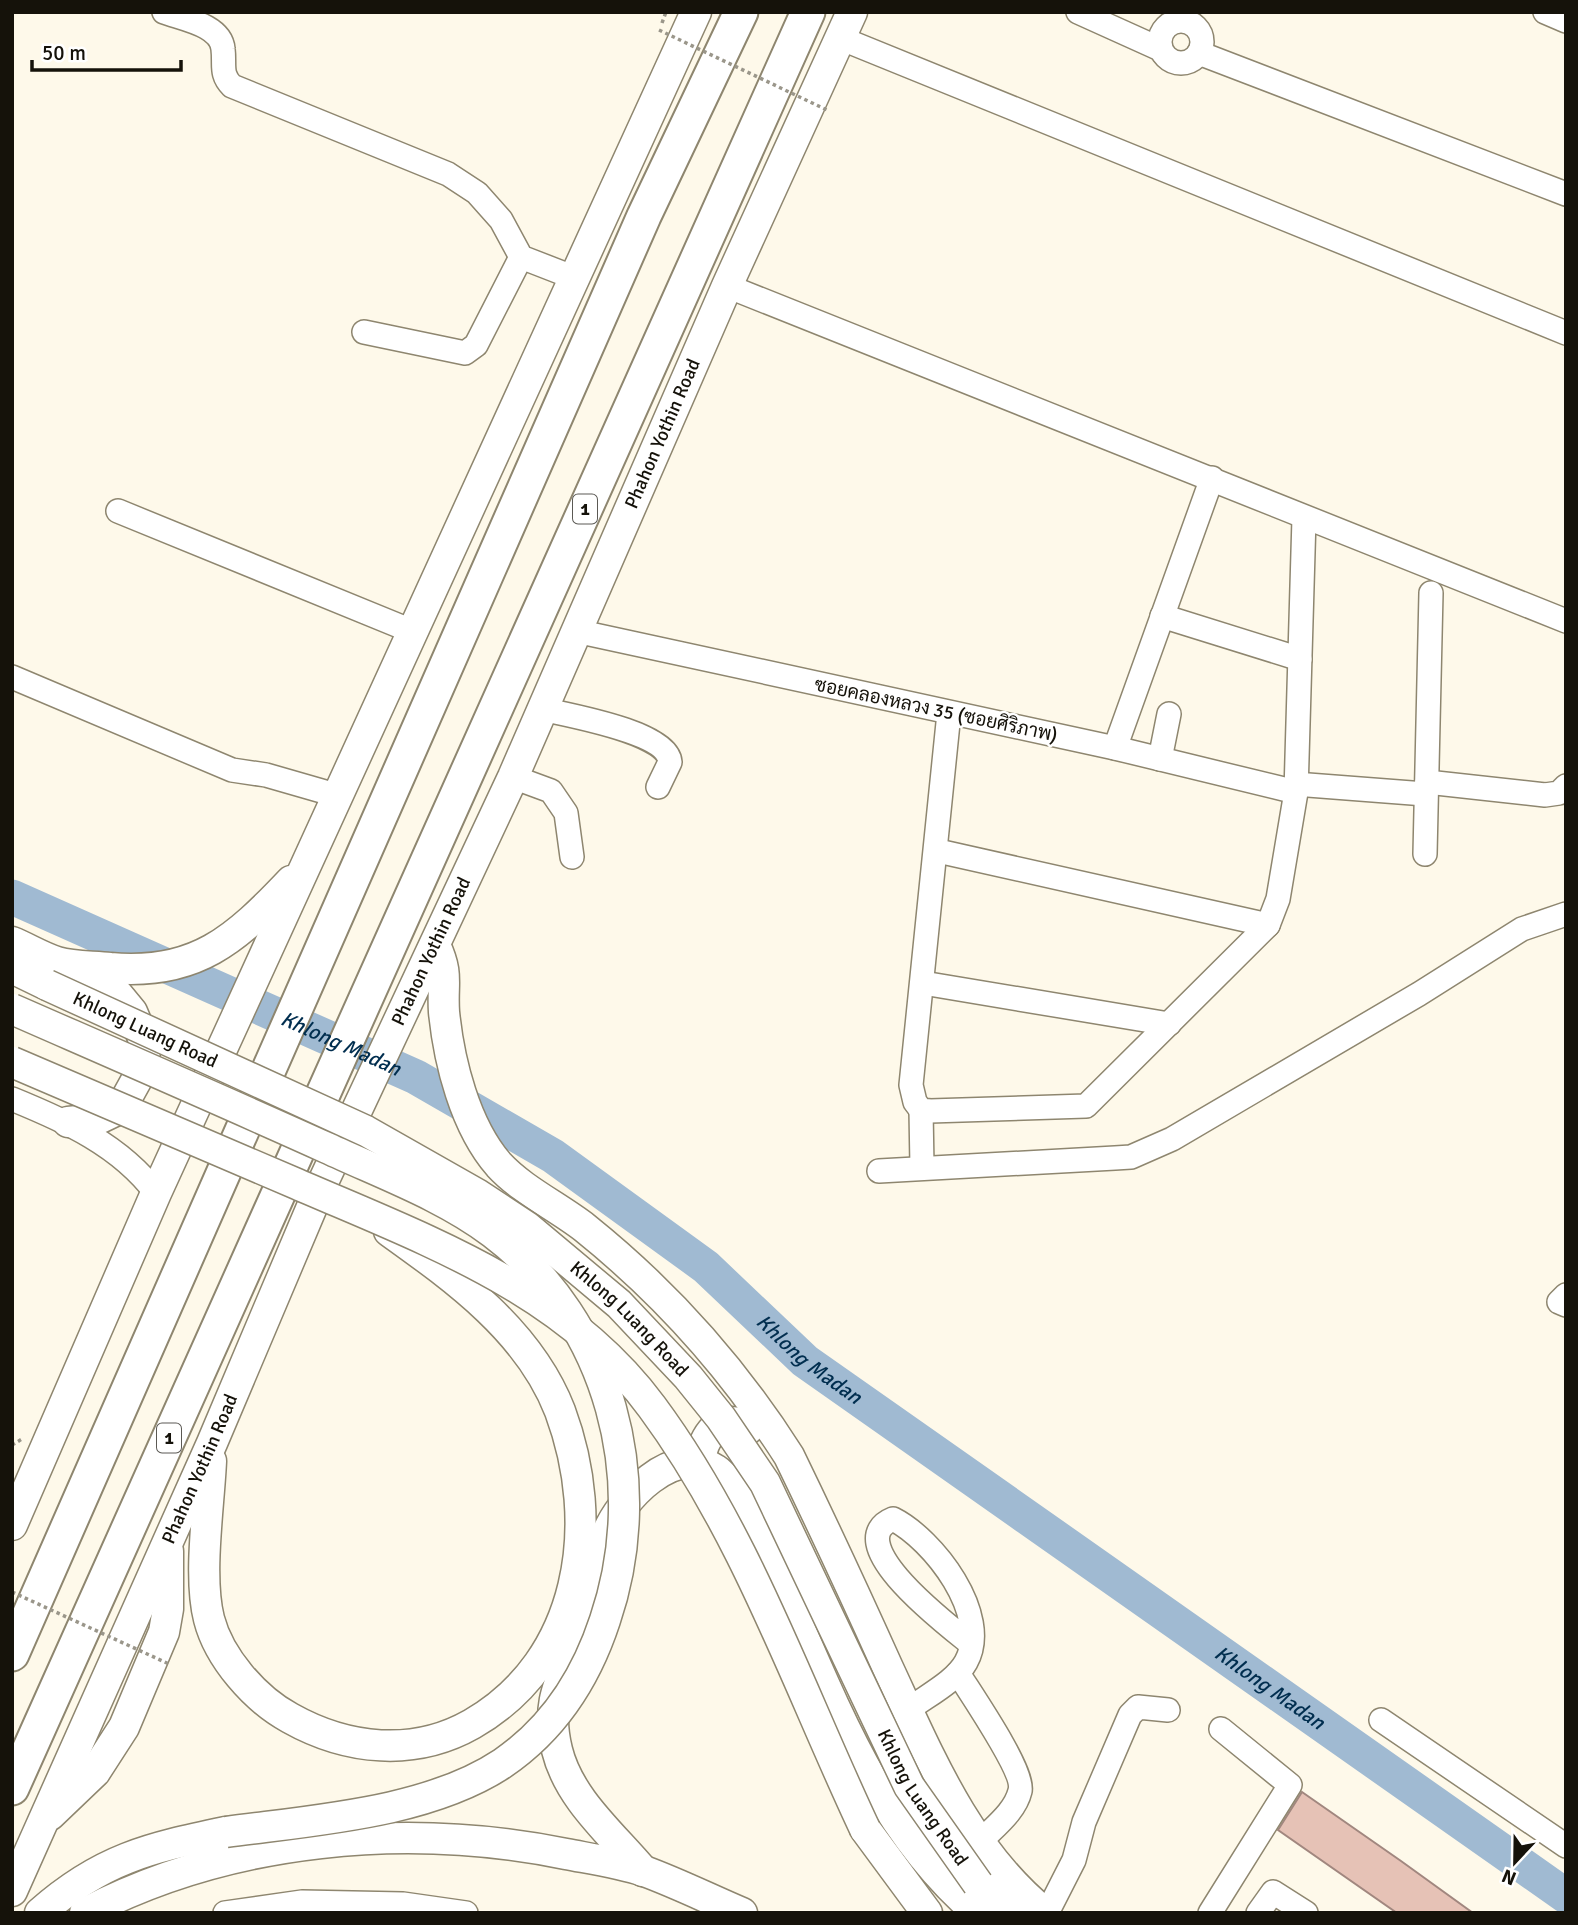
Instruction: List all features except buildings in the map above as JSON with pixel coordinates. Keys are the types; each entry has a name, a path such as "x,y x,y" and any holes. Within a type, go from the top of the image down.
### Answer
{"highway":[{"path":"12,1654 633,242 741,12"},
{"name":"Phahon Yothin Road","path":"12,1788 808,12"}],"main road":[{"path":"12,1525 25,1471 340,796 696,12"},
{"name":"Phahon Yothin Road","path":"12,1891 41,1822 95,1772 124,1727 164,1632 168,1609 168,1541 317,1195 513,777 727,286 846,25"},
{"path":"12,969 52,974 143,971 184,964 219,946 251,922 310,860"},
{"path":"12,942 52,974 118,995 132,1012 146,1045 142,1070 121,1108 98,1119 68,1122"},
{"path":"435,945 445,967 444,1012 468,1116 500,1165 584,1227 680,1314 728,1367 761,1412 789,1456 936,1772 980,1842 1027,1898 1046,1913"},
{"name":"Khlong Luang Road","path":"52,974 377,1138 477,1194 527,1227 619,1304 688,1377 721,1418 765,1483 909,1786 978,1898 1010,1913"},
{"path":"12,1009 379,1172 444,1203 492,1232 551,1287 570,1313 595,1363 613,1413 625,1495 622,1555 610,1608 589,1663 558,1713 502,1763 460,1786 403,1804 166,1844 118,1860 81,1880 40,1913"},
{"path":"12,1062 463,1256 550,1308 601,1351 651,1405 700,1481 751,1575 865,1829 927,1913"},
{"path":"212,1443 206,1579 209,1621 219,1644 237,1671 278,1712 317,1734 362,1745 402,1746 430,1741 464,1728 513,1696 545,1658 558,1634 575,1574 582,1513 575,1464 559,1410 539,1371 507,1329 472,1294 365,1214"},
{"path":"699,1463 702,1444 713,1428 721,1423 743,1426 751,1432 830,1542"},
{"path":"643,1871 595,1818 569,1782 557,1753 551,1718 554,1698 580,1629 606,1534 622,1507 643,1484 666,1469 694,1462 717,1470 737,1494 848,1733 893,1816 950,1889 978,1898"},
{"path":"86,1913 133,1888 199,1865 262,1852 346,1842 435,1837 512,1844 643,1871 742,1913"}],"street":[{"path":"164,12 207,27 218,37 224,47 222,70 232,86 448,174 477,192 501,220 521,257 575,278"},
{"path":"1078,12 1160,49 1171,61 1186,62 1199,53"},
{"path":"1545,12 1566,20"},
{"path":"1160,49 1162,32 1179,17 1199,32 1199,53"},
{"path":"846,25 1566,333"},
{"path":"1199,53 1566,194"},
{"path":"364,332 465,353 476,345 521,257"},
{"path":"727,286 1566,621"},
{"path":"1115,748 1212,478"},
{"path":"118,511 414,632"},
{"path":"921,1110 1086,1106 1268,925 1278,899 1296,788 1304,518"},
{"path":"1425,854 1432,593"},
{"path":"1162,616 1300,659"},
{"name":"ซอยคลองหลวง 35 (ซอยศิริภาพ)","path":"576,631 1296,788 1426,788 1545,796 1559,793 1566,786"},
{"path":"12,677 232,770 266,775 340,796"},
{"path":"542,709 632,733 664,749 670,762 658,787"},
{"path":"922,1167 921,1110 915,1102 911,1085 938,851 950,713"},
{"path":"1160,759 1170,714"},
{"path":"513,777 551,790 566,813 572,856"},
{"path":"938,851 1268,925"},
{"path":"879,1171 1115,1158 1141,1153 1172,1139 1360,1029 1522,929 1566,914"},
{"path":"923,983 1169,1024"},
{"path":"12,1099 68,1122 126,1161 156,1193"},
{"path":"1566,1295 1559,1302 1566,1306"},
{"path":"908,1710 958,1673 968,1660 971,1644 969,1610 958,1584 932,1550 903,1524 893,1519 882,1523 877,1531 877,1548 917,1600 971,1644"},
{"path":"958,1673 1020,1780 1016,1801 980,1842"},
{"path":"1046,1913 1074,1860 1084,1822 1130,1715 1138,1707 1168,1710"},
{"path":"1381,1720 1566,1846"},
{"path":"1210,1913 1290,1785 1221,1729"},
{"path":"1258,1913 1273,1892 1306,1913"},
{"path":"225,1913 302,1902 330,1908 403,1904 466,1913"}],"path":[{"path":"659,30 828,111"},
{"path":"12,1592 169,1664"}],"waterway":[{"name":"Khlong Madan","path":"12,897 416,1077 553,1156 706,1267 805,1361 1566,1896"}]}
